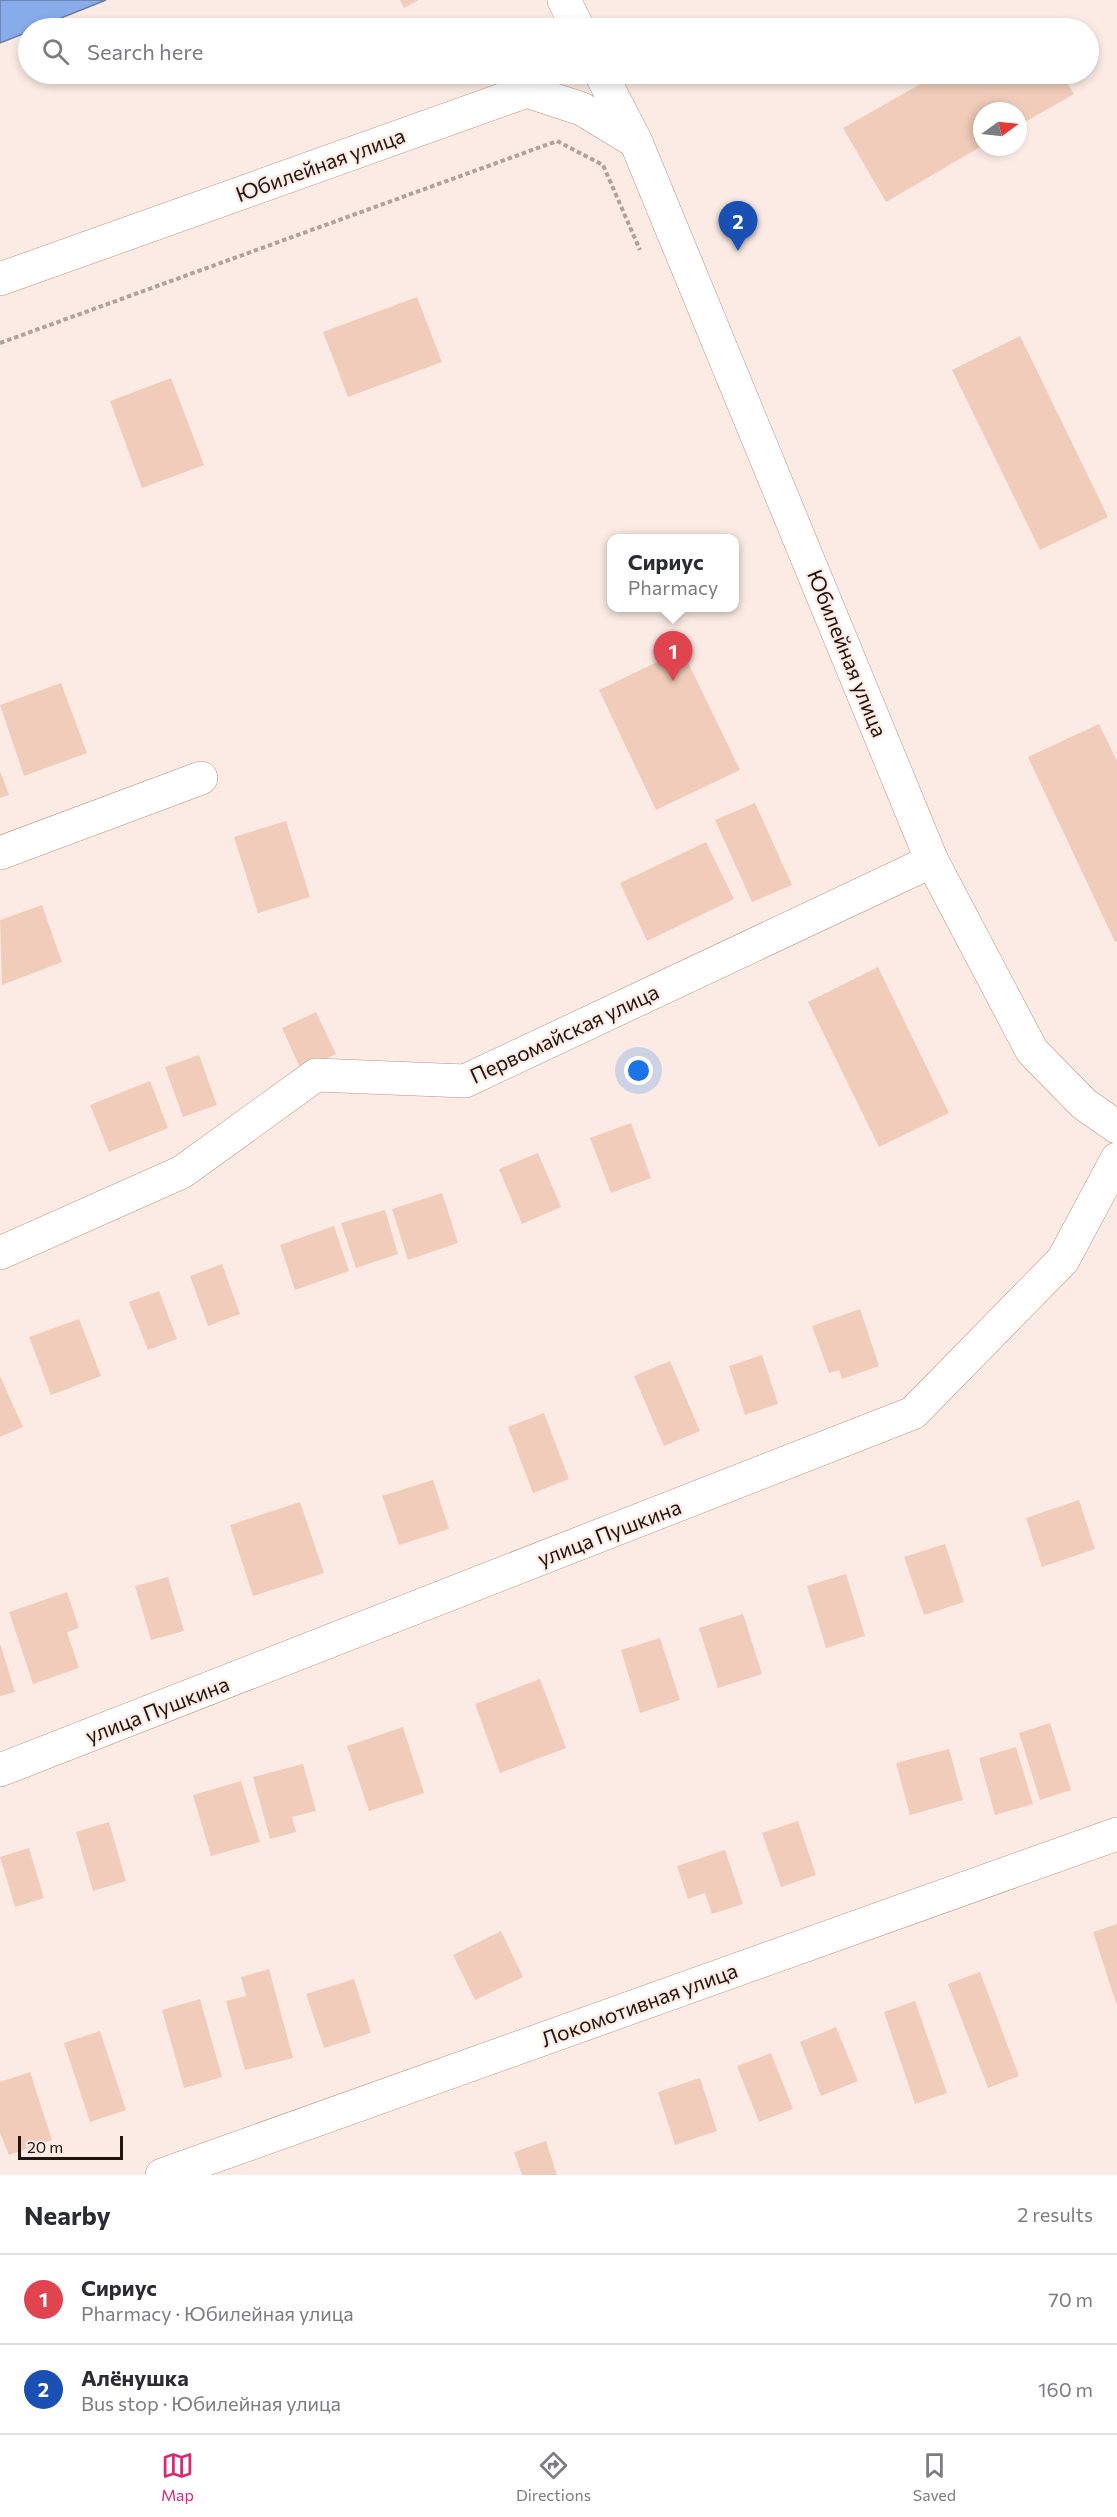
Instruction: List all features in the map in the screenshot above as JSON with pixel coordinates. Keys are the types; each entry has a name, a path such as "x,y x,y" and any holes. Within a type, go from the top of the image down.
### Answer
{"street":[{"path":"564,0 573,18"},
{"name":"Юбилейная улица","path":"606,84 636,142 932,861 1032,1051 1084,1104 1117,1127"},
{"name":"Юбилейная улица","path":"0,279 527,92 582,109 636,142"},
{"path":"0,853 201,778"},
{"name":"Первомайская улица","path":"0,1253 182,1172 316,1074 465,1081 932,861"},
{"name":"улица Пушкина","path":"0,1770 913,1413 1063,1260 1117,1159"},
{"name":"Локомотивная улица","path":"162,2175 1117,1833"}],"path":[{"path":"0,343 558,141 603,165 641,252"}],"water":[{"path":"0,0 106,0 61,18 18,18 18,36 0,43"}],"building":[{"path":"400,0 419,0 404,8"},
{"path":"920,84 1068,84 1074,94 1027,121 1027,102 973,102 973,151 886,202 843,128"},
{"path":"417,297 442,362 348,397 323,332"},
{"path":"1020,336 1108,517 1040,550 952,370"},
{"path":"171,378 204,465 142,488 110,401"},
{"path":"682,650 740,770 656,810 599,690"},
{"path":"61,683 87,753 24,776 0,705"},
{"path":"1099,724 1117,761 1117,941 1115,942 1028,757"},
{"path":"0,771 9,795 0,798"},
{"path":"755,803 792,885 752,902 715,820"},
{"path":"286,821 310,897 258,913 234,837"},
{"path":"706,842 734,899 647,941 620,883"},
{"path":"42,905 62,962 2,985 0,920"},
{"path":"878,967 949,1113 879,1147 808,1002"},
{"path":"316,1012 336,1054 301,1070 282,1028"},
{"path":"199,1055 217,1105 183,1117 165,1067"},
{"path":"150,1081 168,1128 109,1152 90,1105"},
{"path":"631,1123 651,1178 611,1193 590,1138"},
{"path":"538,1153 561,1207 522,1224 499,1169"},
{"path":"442,1193 458,1243 408,1260 392,1209"},
{"path":"385,1210 398,1254 356,1268 341,1223"},
{"path":"334,1226 349,1271 295,1290 280,1245"},
{"path":"222,1264 240,1314 208,1326 190,1276"},
{"path":"159,1291 177,1339 148,1350 129,1302"},
{"path":"860,1309 879,1366 842,1379 839,1370 829,1373 812,1326"},
{"path":"79,1319 101,1376 51,1395 29,1337"},
{"path":"762,1355 778,1404 745,1415 729,1366"},
{"path":"670,1361 700,1431 664,1446 634,1376"},
{"path":"0,1376 23,1427 0,1437"},
{"path":"544,1413 569,1479 533,1493 508,1427"},
{"path":"433,1480 449,1529 399,1545 382,1496"},
{"path":"1079,1500 1095,1549 1042,1567 1026,1518"},
{"path":"300,1502 324,1573 253,1596 230,1525"},
{"path":"945,1544 964,1602 924,1615 904,1557"},
{"path":"846,1574 865,1636 826,1648 807,1586"},
{"path":"168,1577 184,1631 151,1640 135,1586"},
{"path":"67,1592 79,1628 67,1632 79,1668 33,1684 9,1612"},
{"path":"743,1614 762,1674 718,1688 699,1628"},
{"path":"660,1638 680,1700 640,1713 621,1650"},
{"path":"0,1643 15,1692 0,1696"},
{"path":"540,1679 566,1748 500,1773 475,1704"},
{"path":"1050,1723 1071,1790 1040,1800 1019,1733"},
{"path":"403,1727 424,1793 369,1811 347,1746"},
{"path":"1016,1747 1033,1804 995,1815 979,1758"},
{"path":"949,1749 963,1800 910,1815 896,1763"},
{"path":"303,1764 316,1811 292,1817 296,1832 270,1839 253,1777"},
{"path":"241,1781 260,1842 211,1856 193,1795"},
{"path":"798,1821 816,1875 781,1887 762,1833"},
{"path":"109,1822 126,1881 93,1891 76,1832"},
{"path":"29,1848 44,1898 15,1907 0,1857"},
{"path":"725,1850 743,1904 712,1914 705,1893 688,1899 677,1866"},
{"path":"1117,1924 1117,2006 1093,1932"},
{"path":"501,1931 523,1977 475,2000 453,1955"},
{"path":"269,1969 293,2058 245,2070 226,2001 246,1996 241,1977"},
{"path":"980,1972 1019,2076 988,2088 948,1984"},
{"path":"354,1979 371,2033 324,2048 306,1994"},
{"path":"200,1999 222,2077 184,2088 162,2010"},
{"path":"915,2001 947,2093 915,2104 884,2012"},
{"path":"836,2027 858,2081 821,2096 800,2042"},
{"path":"100,2031 126,2110 90,2122 64,2043"},
{"path":"771,2053 793,2109 759,2122 737,2066"},
{"path":"30,2072 52,2140 9,2155 0,2133 0,2082"},
{"path":"700,2078 717,2131 675,2145 658,2092"},
{"path":"546,2141 557,2175 522,2175 514,2152"}],"place":[{"name":"Алёнушка","path":"738,251"},
{"name":"Сириус","path":"673,681"}]}
